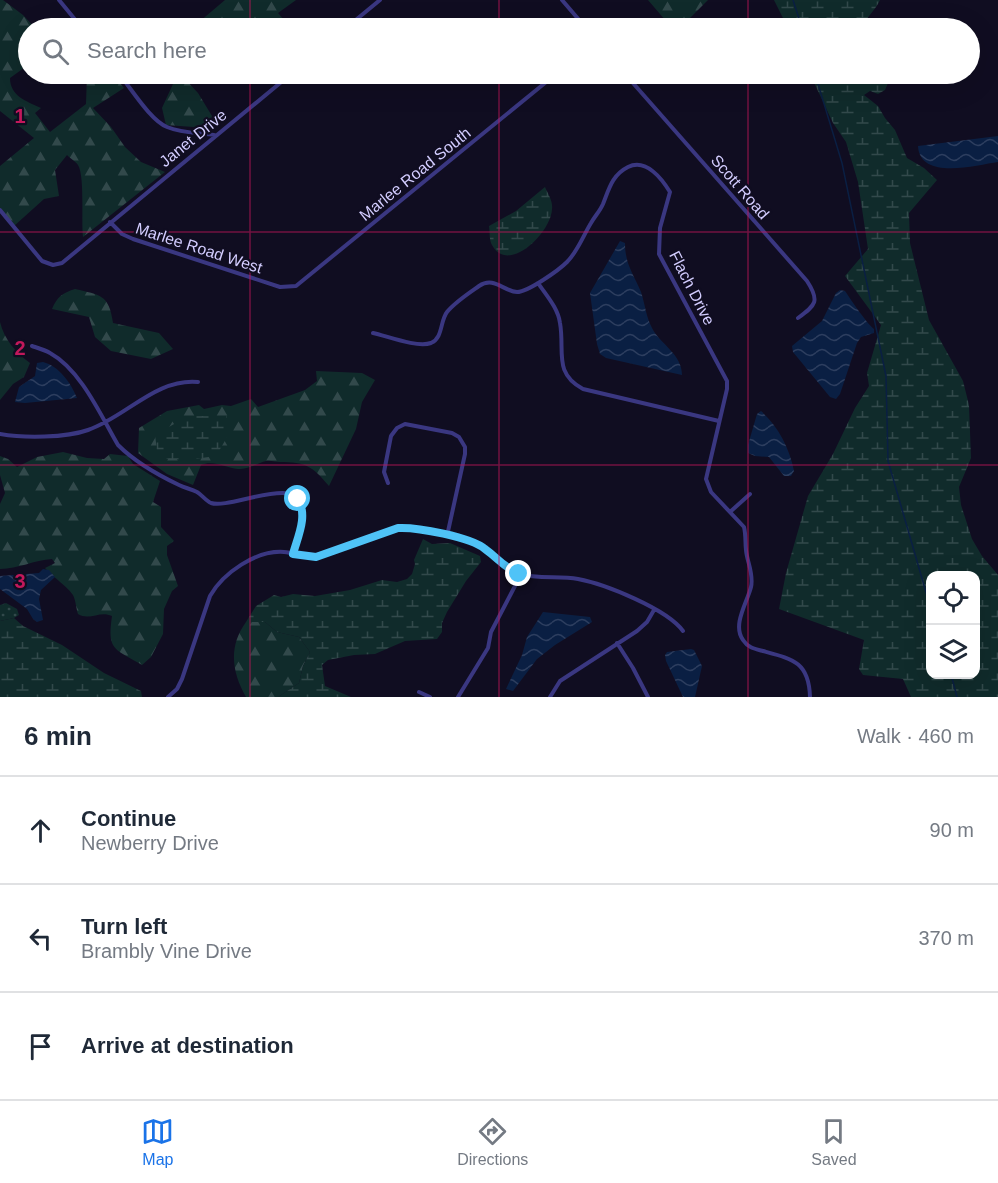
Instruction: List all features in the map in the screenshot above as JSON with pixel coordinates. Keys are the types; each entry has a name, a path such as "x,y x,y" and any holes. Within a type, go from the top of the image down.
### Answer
{"street":[{"path":"59,0 74,18"},
{"path":"358,18 380,0"},
{"path":"562,0 577,18"},
{"path":"127,84 148,110 164,125 215,135"},
{"name":"Janet Drive","path":"0,210 42,261 51,265 64,262 279,84"},
{"name":"Marlee Road South","path":"287,288 301,283 544,84"},
{"name":"Scott Road","path":"634,84 807,281 814,293 815,302 813,307 798,318"},
{"name":"Flach Drive","path":"373,333 422,344 433,342 439,335 447,312 481,285 487,282 494,283 508,290 521,292 538,283 566,263 573,255 602,206 612,180 628,167 641,165 648,167 670,192 660,228 659,254 727,381 706,479 711,492 744,527 752,585 740,622 740,636 750,647 787,657 799,663 806,672 810,685 810,697"},
{"name":"Marlee Road West","path":"110,222 117,231 132,239 287,288"},
{"path":"538,283 554,306 560,322 564,370 574,384 583,389 719,421"},
{"path":"32,346 50,353 67,365 79,379 118,445 162,477 195,491 211,502 220,504 274,492 292,494 303,507 293,554"},
{"path":"0,434 24,438 87,431 145,396 184,381 198,382"},
{"path":"388,483 384,472 391,436 397,428 405,424 412,424 459,436 465,447 465,454 447,536"},
{"path":"730,512 750,494"},
{"path":"168,697 177,689 182,679 207,604 216,585 226,576 261,556 283,552 316,557 398,528 411,527 472,541 485,548 506,568 519,574 578,579 600,585 631,597 676,621 683,631"},
{"path":"458,697 488,648 490,632 519,574"},
{"path":"550,697 560,681 638,630 647,622 654,610"},
{"path":"616,643 633,668 648,697"},
{"path":"419,692 430,697"}],"green space":[{"path":"0,0 3,0 26,18 18,18 18,72 10,78 11,84 16,94 41,108 35,113 50,132 86,104 87,84 121,84 124,88 93,108 111,127 125,147 141,162 165,172 83,237 80,171 77,164 67,155 55,170 59,196 44,199 14,226 0,210 0,166 34,138 0,111"},
{"path":"225,0 296,0 278,13 282,18 204,18"},
{"path":"648,0 708,0 690,18 663,18"},
{"path":"774,0 880,0 868,18 783,18"},
{"path":"173,84 190,84 212,116 208,128 166,125 162,108"},
{"path":"815,84 888,84 885,90 878,94 870,91 864,95 878,106 895,130 907,158 924,168 937,180 909,213 910,243 929,320 963,381 969,405 971,458 959,487 961,505 972,539 982,556 998,575 998,697 911,697 903,679 863,675 859,669 864,640 779,609 786,573 808,496 869,386 867,373 881,325 845,276 868,249 858,182 846,142 833,123"},
{"path":"545,187 552,206 550,219 544,229 537,239 518,253 508,255 499,253 491,243 489,226 516,211"},
{"path":"75,289 102,297 109,306 113,323 159,333 173,349 151,359 111,351 95,337 89,317 52,309 60,296"},
{"path":"0,322 11,345 30,363 24,377 13,384 0,400"},
{"path":"316,371 362,373 375,380 362,402 356,429 329,486 308,466 269,461 242,469 215,464 201,465 193,485 167,474 138,453 139,428 167,411 199,405 204,409 222,405 231,406 251,399 258,407 305,390 317,381"},
{"path":"188,416 227,416 226,439 216,456 187,460 158,458 155,435"},
{"path":"63,452 87,458 104,459 110,454 128,456 133,464 160,481 153,502 161,507 161,527 174,541 167,546 167,555 178,586 172,591 164,609 163,634 151,657 142,665 115,647 111,636 112,616 78,614 73,595 45,568 55,563 52,559 0,569 0,504 5,493 0,475 0,456 8,459 17,467 37,457"},
{"path":"423,539 432,544 450,543 480,556 481,562 447,612 442,623 442,632 437,639 405,641 375,654 328,660 322,665 325,686 351,697 278,697 299,683 303,666 310,652 299,637 277,632 265,622 246,622 256,606 274,595 281,597 293,594 315,596 350,590 382,580 397,582 407,579 412,574 414,560"},
{"path":"6,603 17,609 19,615 0,621 0,605"},
{"path":"14,618 23,626 62,645 104,673 141,691 142,697 0,697 0,621"},
{"path":"246,622 265,622 277,632 299,637 310,652 303,666 299,683 278,697 246,697 241,688 235,669 234,650 240,631"}],"water":[{"path":"998,136 998,162 964,167 938,167 928,164 921,157 918,146"},
{"path":"620,241 625,243 628,263 641,292 650,324 675,355 682,375 606,358 600,354 590,293"},
{"path":"840,290 845,291 874,329 874,333 861,337 857,343 840,394 836,399 830,397 793,352 792,346 822,321 836,293"},
{"path":"43,362 54,367 64,376 77,398 15,402 19,387 35,376 37,363"},
{"path":"761,411 778,431 786,446 794,471 791,476 784,476 769,457 748,453 757,414"},
{"path":"43,569 49,570 55,577 41,590 39,599 43,620 37,622 27,609 0,589 0,576 39,573"},
{"path":"543,612 590,617 592,622 537,659 513,691 506,689 522,655 527,637"},
{"path":"694,650 702,666 695,697 683,697 665,655 667,652"}],"waterway":[{"path":"793,0 799,18"},
{"path":"818,84 842,163 886,376 888,461 926,592"},
{"path":"952,679 957,697"}],"route":[{"path":"298,499 303,507 303,515 293,554 307,558 316,557 398,528 411,527 472,541 485,548 506,568 519,574"}]}
